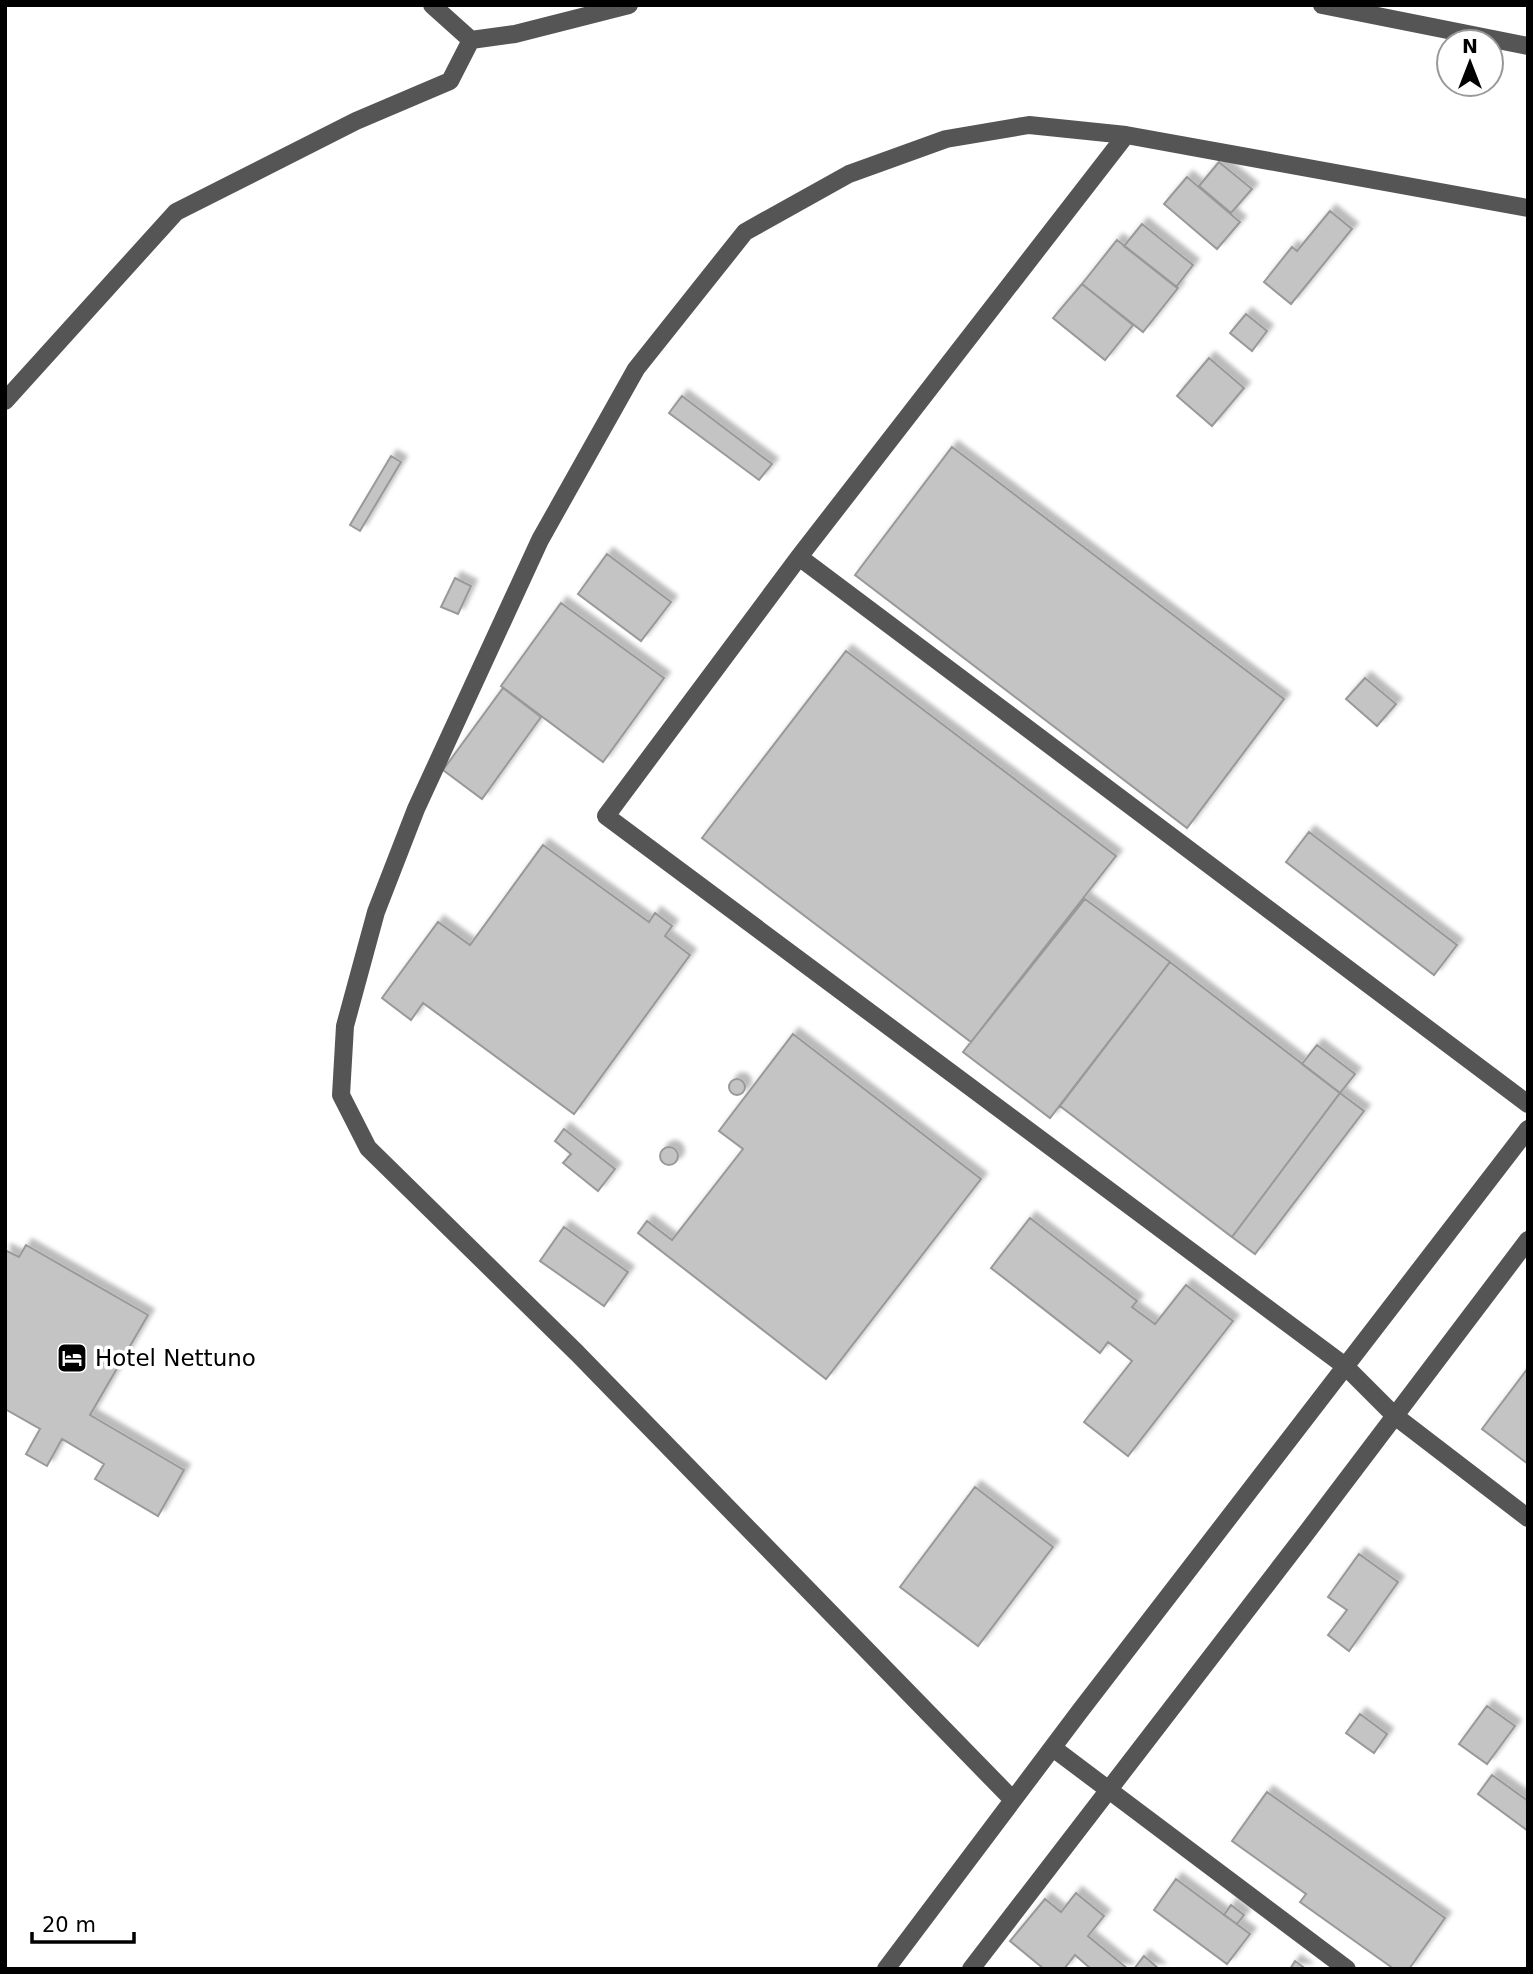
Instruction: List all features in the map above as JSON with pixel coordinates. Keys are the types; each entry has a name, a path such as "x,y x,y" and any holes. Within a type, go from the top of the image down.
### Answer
{"street":[{"path":"432,5 471,40 514,34 629,5"},
{"path":"1322,5 1528,46"},
{"path":"5,401 176,212 356,121 450,82 471,40"},
{"path":"1013,1800 577,1353 368,1148 341,1095 345,1026 376,912 416,809 540,540 636,369 744,232 849,174 946,139 1029,125 1126,135 1528,208"},
{"path":"1126,135 799,557 606,816 1345,1366 1395,1416 1528,1518"},
{"path":"799,557 1528,1104"},
{"path":"886,1969 1528,1129"},
{"path":"971,1969 1528,1240"},
{"path":"1053,1748 1347,1969"}],"building":[{"path":"1219,162 1252,189 1231,213 1199,186"},
{"path":"1187,177 1240,222 1217,249 1164,204"},
{"path":"1330,211 1352,229 1291,304 1264,282 1292,247 1297,251"},
{"path":"1142,224 1193,265 1176,287 1124,246"},
{"path":"1117,240 1178,288 1143,332 1082,284"},
{"path":"1082,284 1133,325 1105,360 1053,318"},
{"path":"1246,314 1267,331 1252,351 1230,333"},
{"path":"1209,358 1244,388 1212,426 1177,396"},
{"path":"682,396 772,464 759,480 669,413"},
{"path":"952,447 1284,699 1187,828 855,575"},
{"path":"391,456 401,462 360,531 350,525"},
{"path":"607,554 671,602 641,641 578,594"},
{"path":"455,578 471,586 458,614 441,607"},
{"path":"561,603 664,678 603,762 501,686"},
{"path":"846,651 1116,856 971,1042 702,838"},
{"path":"1365,678 1396,704 1377,726 1346,699"},
{"path":"503,688 541,717 482,799 443,770"},
{"path":"1309,832 1457,945 1434,975 1286,862"},
{"path":"543,845 649,922 655,913 672,926 665,936 690,955 574,1114 423,1003 411,1020 382,998 438,922 470,945"},
{"path":"1085,899 1170,962 1050,1118 963,1052"},
{"path":"1170,962 1340,1093 1232,1237 1060,1106"},
{"path":"793,1034 981,1179 826,1379 638,1233 647,1221 672,1240 743,1149 719,1131"},
{"path":"1317,1045 1355,1074 1340,1093 1302,1064"},
{"path":"737,1079 745,1087 737,1095 729,1087"},
{"path":"1340,1093 1364,1111 1255,1254 1232,1237"},
{"path":"564,1129 615,1169 598,1191 563,1163 571,1154 555,1141"},
{"path":"665,1147 673,1147 678,1156 676,1163 665,1165 660,1160 660,1152"},
{"path":"1030,1218 1137,1301 1132,1307 1155,1324 1186,1285 1233,1321 1128,1456 1084,1422 1132,1361 1108,1342 1100,1353 991,1268"},
{"path":"564,1227 628,1272 604,1306 540,1261"},
{"path":"26,1245 148,1315 90,1415 184,1470 158,1516 95,1479 104,1464 62,1439 47,1466 26,1454 40,1429 5,1409 5,1250 19,1257"},
{"path":"1528,1368 1528,1464 1482,1429"},
{"path":"975,1487 1053,1547 978,1646 900,1587"},
{"path":"1359,1554 1398,1582 1349,1651 1328,1635 1347,1610 1328,1597"},
{"path":"1487,1706 1515,1726 1487,1764 1459,1744"},
{"path":"1360,1714 1387,1734 1374,1753 1346,1733"},
{"path":"1492,1775 1528,1801 1528,1831 1478,1794"},
{"path":"1267,1792 1445,1918 1409,1969 1394,1969 1300,1902 1306,1894 1232,1841"},
{"path":"1176,1879 1250,1934 1227,1964 1154,1910"},
{"path":"1076,1893 1104,1916 1088,1936 1128,1969 1091,1969 1075,1955 1064,1969 1044,1969 1010,1941 1045,1899 1061,1912"},
{"path":"1231,1905 1244,1915 1237,1924 1224,1915"},
{"path":"1144,1956 1159,1969 1134,1969"},
{"path":"1295,1961 1306,1969 1290,1969"}],"place":[{"name":"Hotel Nettuno","path":"72,1358"}]}
